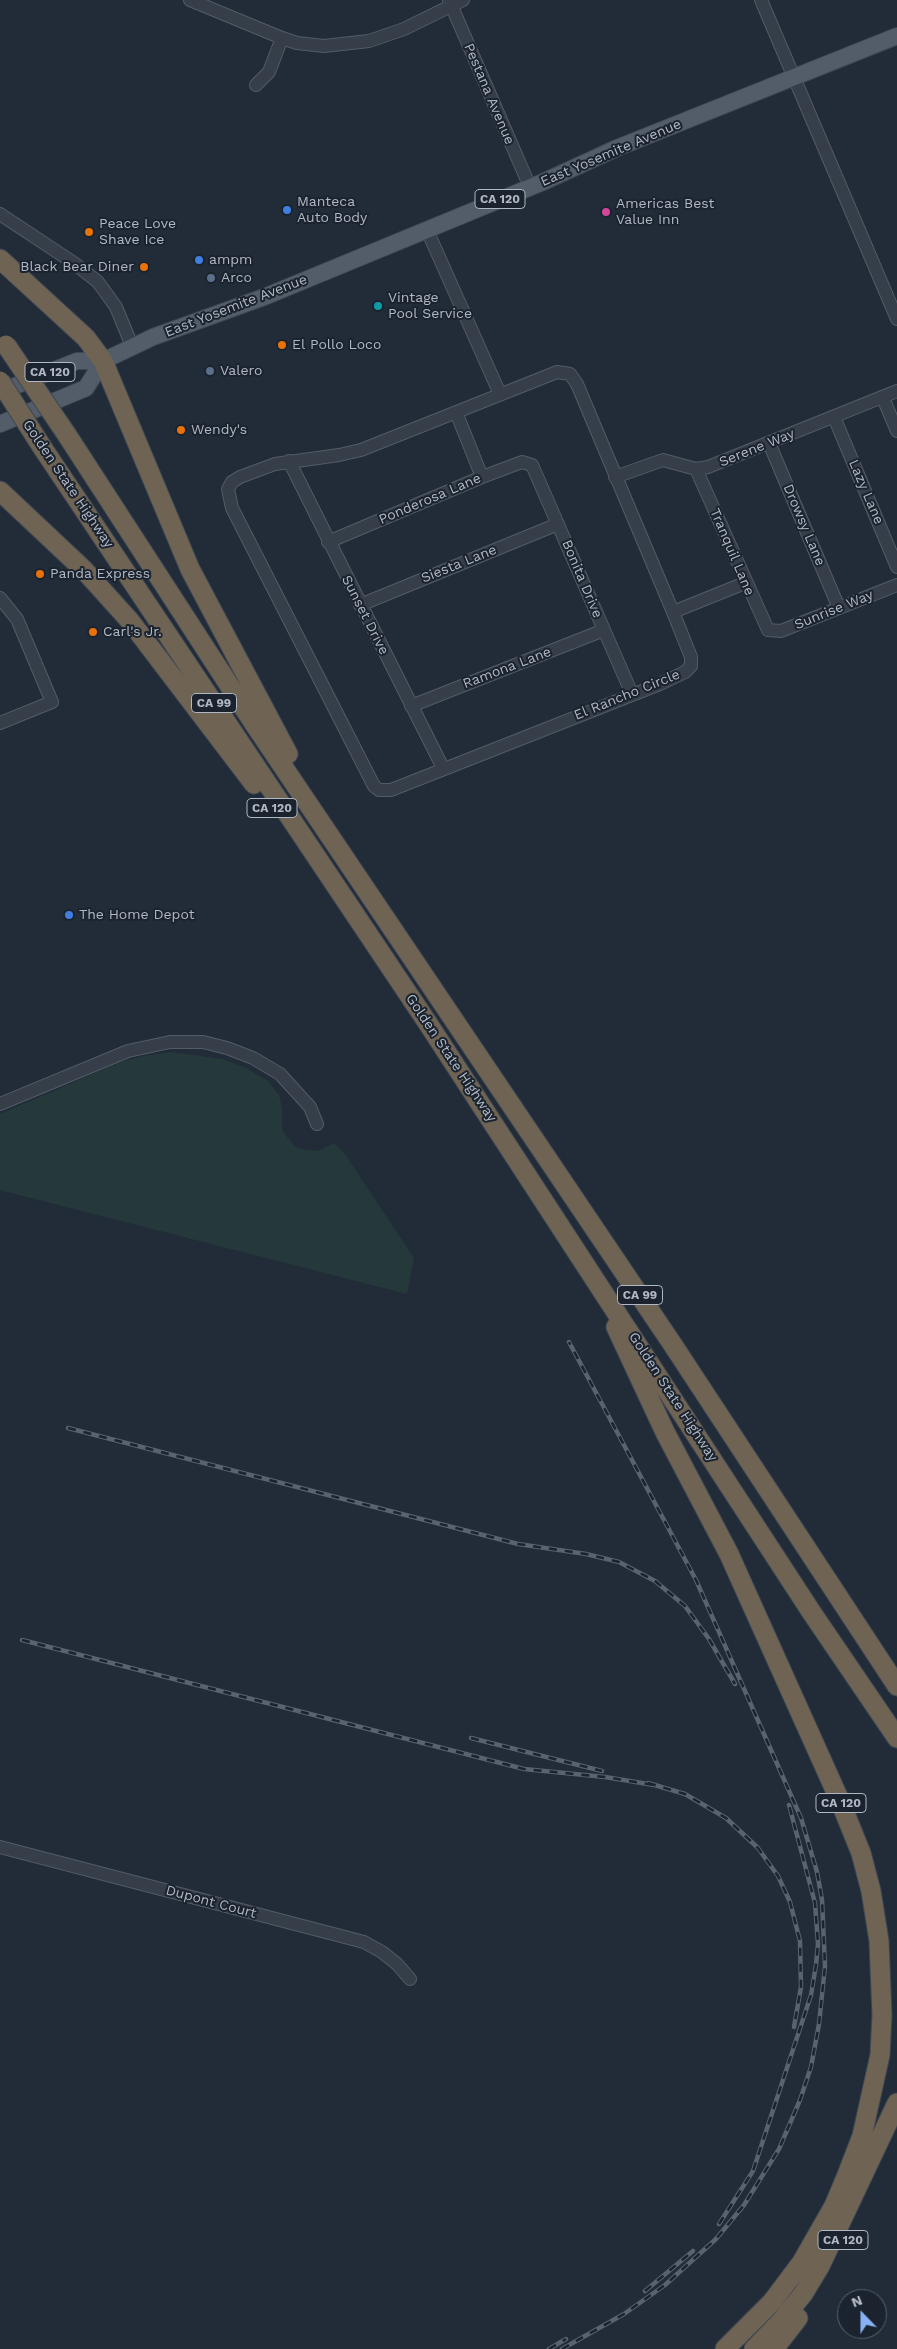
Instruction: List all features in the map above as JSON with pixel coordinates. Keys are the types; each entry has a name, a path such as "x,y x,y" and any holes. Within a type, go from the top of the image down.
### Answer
{"highway":[{"path":"0,259 86,338 103,361"},
{"name":"Golden State Highway","path":"3,341 67,435 343,856 674,1345 897,1686"},
{"name":"CA 120","path":"103,361 190,569 343,856"},
{"name":"Golden State Highway","path":"0,381 42,447 586,1263 812,1613 897,1738"},
{"name":"CA 120","path":"0,491 84,570 130,621 385,960"},
{"name":"CA 120","path":"586,1263 665,1432 729,1554 840,1801 861,1853 871,1891 879,1941 882,2015 880,2055 862,2136 834,2206 802,2262 772,2302 725,2349"},
{"path":"754,2349 782,2320 803,2294 820,2266 897,2103"},
{"name":"CA 120","path":"774,2349 814,2295 834,2261 897,2122"}],"main road":[{"name":"East Yosemite Avenue","path":"0,392 77,361 103,361 132,346 264,297 530,187 617,148 897,36"},
{"path":"0,424 86,388 103,361"}],"street":[{"path":"190,0 282,38 297,43 324,46 362,42 404,29 455,2"},
{"path":"761,0 897,319"},
{"name":"Pestana Avenue","path":"455,2 530,187"},
{"path":"256,84 269,72 282,38"},
{"path":"0,214 74,263 98,282 116,307 132,346"},
{"path":"427,230 500,394"},
{"name":"El Rancho Circle","path":"557,372 570,374 577,384 692,657 691,666 685,672 632,694 391,790 379,790 374,786 232,508 228,489 232,482 275,464 361,450 456,412 557,372"},
{"name":"Serene Way","path":"696,469 708,467 897,391"},
{"path":"883,398 897,432"},
{"path":"456,412 482,477"},
{"name":"Lazy Lane","path":"834,417 897,567"},
{"name":"Drowsy Lane","path":"769,443 839,608"},
{"path":"615,477 663,460 696,469"},
{"name":"Sunset Drive","path":"289,461 443,768"},
{"name":"Ponderosa Lane","path":"328,542 482,477 522,462 532,465"},
{"name":"Bonita Drive","path":"532,465 632,694"},
{"name":"Tranquil Lane","path":"696,469 764,626 771,631"},
{"name":"Siesta Lane","path":"360,604 558,524"},
{"path":"673,612 745,583"},
{"name":"Sunrise Way","path":"771,631 781,631 897,585"},
{"path":"0,598 17,619 52,702 0,724"},
{"name":"Ramona Lane","path":"411,706 604,630"},
{"path":"0,1104 128,1051 170,1042 203,1042 254,1058 280,1074 310,1107 317,1124"},
{"name":"Dupont Court","path":"0,1847 364,1942 382,1952 397,1964 410,1979"}],"green space":[{"path":"171,1052 222,1059 246,1068 268,1081 279,1095 282,1108 282,1130 293,1145 300,1149 318,1151 334,1143 345,1154 414,1258 407,1294 0,1190 0,1114 121,1062"}],"railway":[{"path":"562,2349 624,2314 665,2285 716,2239 744,2205 779,2149 800,2100 811,2067 819,2024 825,1966 822,1900 817,1872 801,1818 696,1580 569,1342"},
{"path":"68,1428 518,1544 586,1554 619,1562 655,1581 685,1606 709,1639 735,1684"},
{"path":"22,1640 524,1769 605,1777 654,1785"},
{"path":"471,1738 602,1771"},
{"path":"648,1783 685,1794 726,1818 758,1848 778,1876 790,1902 800,1941 801,1987 794,2027"},
{"path":"719,2224 753,2171 811,1995 818,1944 815,1903 789,1805"},
{"path":"645,2291 693,2251"},
{"path":"549,2349 566,2339"}],"place":[{"name":"Manteca Auto Body","path":"287,210"},
{"name":"Americas Best Value Inn","path":"606,212"},
{"name":"Peace Love Shave Ice","path":"89,232"},
{"name":"ampm","path":"199,260"},
{"name":"Black Bear Diner","path":"144,267"},
{"name":"Arco","path":"211,278"},
{"name":"Vintage Pool Service","path":"378,306"},
{"name":"El Pollo Loco","path":"282,345"},
{"name":"Valero","path":"210,371"},
{"name":"Wendy's","path":"181,430"},
{"name":"Panda Express","path":"40,574"},
{"name":"Carl's Jr.","path":"93,632"},
{"name":"The Home Depot","path":"69,915"}]}
